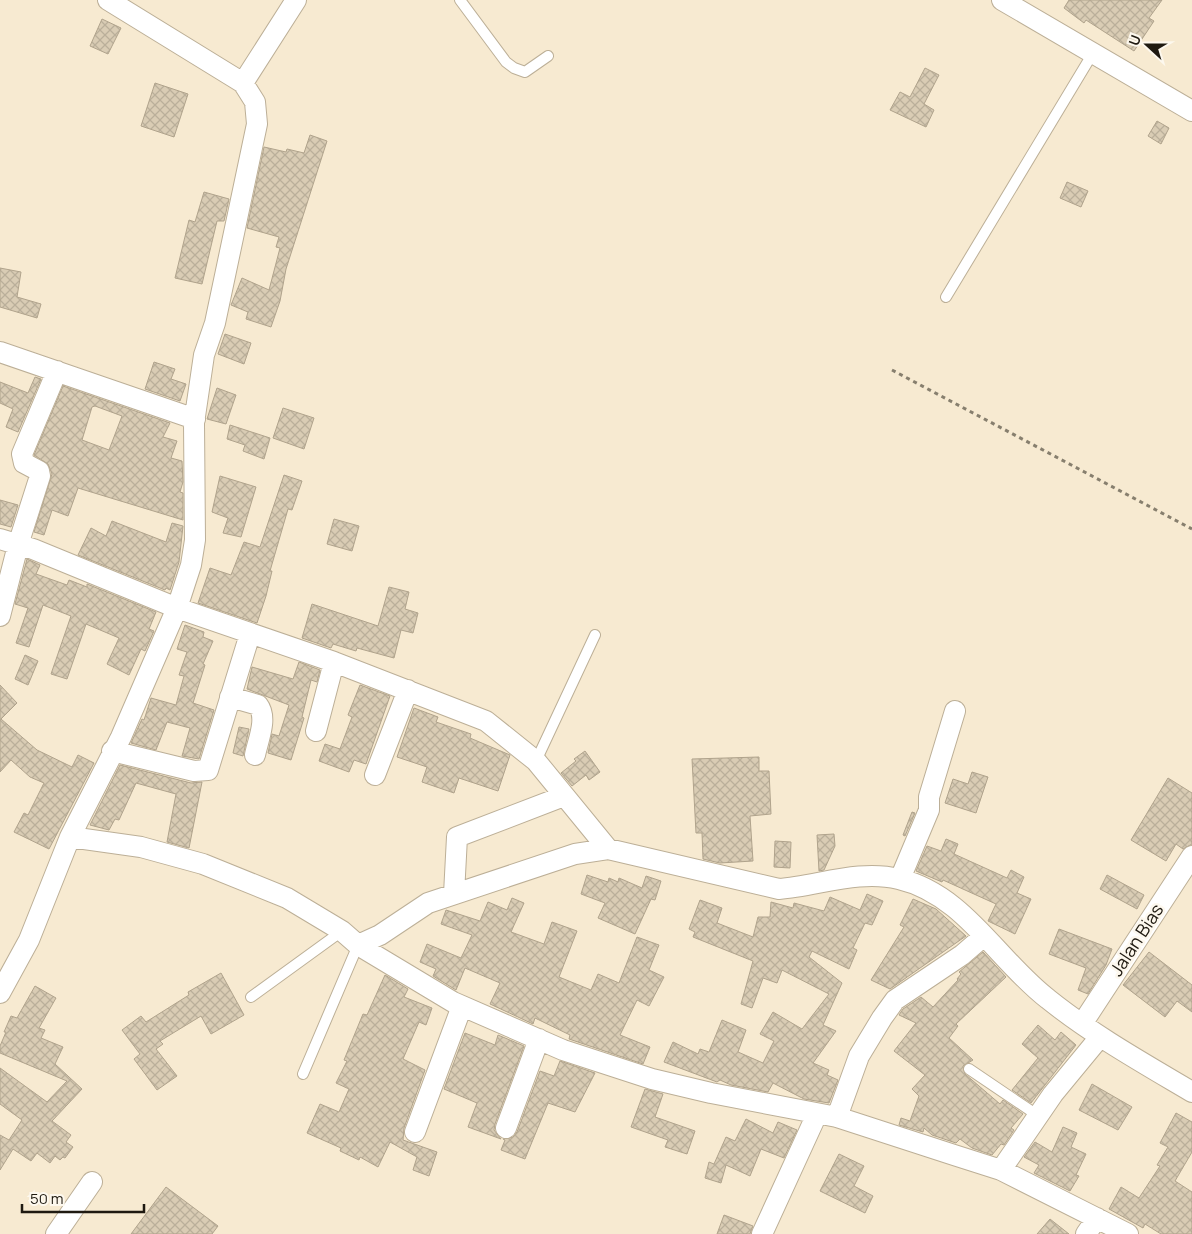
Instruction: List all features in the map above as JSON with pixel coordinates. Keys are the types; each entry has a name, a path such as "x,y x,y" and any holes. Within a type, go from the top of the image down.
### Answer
{"street":[{"path":"0,993 29,940 70,837 120,737 177,608 192,565 195,540 195,419 204,355 214,323 257,124 255,102 243,83 138,8 108,0"},
{"path":"243,83 296,0"},
{"path":"1002,0 1192,111"},
{"path":"0,352 195,419"},
{"path":"0,616 9,542 40,476 39,471 24,463 22,454 56,371"},
{"path":"9,542 177,608 334,662 486,721 536,761 608,850"},
{"path":"112,751 194,771 208,770 250,634"},
{"path":"316,731 334,662"},
{"path":"374,775 408,690"},
{"path":"230,697 258,705 260,709 263,719 256,755"},
{"path":"900,879 929,810 928,797 955,711"},
{"path":"454,894 457,837 564,796"},
{"path":"70,837 141,847 203,864 287,898 342,931 358,945 462,1006 539,1040 652,1079 711,1093 838,1117 1001,1170 1128,1234"},
{"path":"358,945 380,935 428,903 575,854 608,850 779,889 801,888 828,880 882,876 900,879 929,890 951,903 1046,998 1100,1037 1192,1092"},
{"name":"Jalan Bias","path":"1082,1024 1192,856"},
{"path":"838,1117 859,1056 895,1000 962,955 984,936"},
{"path":"415,1132 462,1006"},
{"path":"1001,1170 1037,1115 1100,1037"},
{"path":"506,1128 539,1040"},
{"path":"762,1234 817,1114"},
{"path":"56,1234 92,1182"},
{"path":"1086,1234 1098,1218"}],"lane":[{"path":"460,0 506,62 514,68 525,72 548,56"},
{"path":"946,298 1093,53"},
{"path":"536,761 595,635"},
{"path":"252,997 342,931"},
{"path":"303,1074 358,945"},
{"path":"969,1069 1037,1115"}],"path":[{"path":"892,370 1192,529"}],"building":[{"path":"1069,0 1162,0 1149,18 1154,21 1134,51 1086,20 1084,23 1064,8"},
{"path":"102,19 121,28 108,54 90,46"},
{"path":"925,68 939,75 924,104 934,110 926,127 890,110 900,92 910,97"},
{"path":"155,83 188,94 174,137 141,126"},
{"path":"1157,121 1169,128 1161,144 1148,136"},
{"path":"310,135 327,141 286,269 280,301 271,327 246,319 248,312 231,305 242,278 269,290 280,248 276,247 279,237 247,228 264,147 286,152 287,149 304,153"},
{"path":"1067,182 1088,191 1081,207 1060,198"},
{"path":"204,192 229,199 224,221 217,221 202,284 175,278 189,220 195,222"},
{"path":"0,268 21,272 17,297 41,304 37,318 0,307"},
{"path":"225,334 251,343 244,364 218,354"},
{"path":"154,362 175,369 171,379 186,384 180,401 145,389"},
{"path":"35,377 41,379 18,432 6,427 13,409 0,403 0,382 28,393"},
{"path":"63,386 170,423 163,437 177,441 171,458 182,461 183,482 180,492 183,493 183,520 78,488 68,516 52,510 44,535 34,532 52,474 48,464 34,455","holes":["95,406 122,416 109,450 82,440 92,407"]},
{"path":"217,388 236,395 226,424 207,419"},
{"path":"283,408 314,418 304,449 273,438"},
{"path":"230,425 270,438 264,459 243,451 245,445 227,439"},
{"path":"284,475 302,481 292,510 288,509 270,571 272,571 266,596 257,623 198,603 210,568 231,575 244,542 260,547"},
{"path":"220,476 256,487 241,537 223,533 228,518 212,512"},
{"path":"0,500 18,505 11,527 0,524"},
{"path":"334,519 359,526 352,551 327,544"},
{"path":"112,521 166,542 172,523 183,526 179,562 170,590 166,588 165,590 78,555 91,528 106,536"},
{"path":"27,559 40,565 36,574 67,585 69,580 87,587 87,584 156,612 149,629 154,631 145,651 141,649 129,675 107,664 119,638 86,624 67,679 51,674 71,616 43,605 29,647 16,643 28,608 15,604"},
{"path":"389,587 409,592 405,609 418,613 413,633 401,630 394,658 357,648 356,651 333,644 331,648 302,638 312,604 378,626"},
{"path":"185,625 204,632 203,637 213,641 203,664 205,665 193,703 214,710 199,759 182,756 190,728 167,722 156,750 131,743 142,719 144,720 151,698 176,705 184,676 179,675 187,652 177,649"},
{"path":"25,655 38,661 28,685 15,679"},
{"path":"299,662 320,670 317,682 311,680 302,717 304,718 291,760 268,753 272,734 279,736 289,705 247,689 252,667 293,679"},
{"path":"0,685 17,703 1,719 37,750 72,767 78,755 94,763 49,849 14,832 24,813 28,815 44,783 30,777 11,760 0,772"},
{"path":"360,685 390,696 366,764 354,760 349,772 319,761 325,744 340,749 352,717 348,715"},
{"path":"414,708 438,717 436,722 471,734 470,738 510,755 498,791 459,778 454,793 422,782 427,767 397,757"},
{"path":"239,727 249,729 243,756 233,753"},
{"path":"585,751 600,772 589,780 586,775 572,786 561,773 576,761 574,759"},
{"path":"759,757 759,771 769,771 771,814 750,816 753,861 720,863 703,859 702,833 696,833 692,759"},
{"path":"120,765 191,783 202,782 189,848 167,842 176,794 136,783 119,820 115,819 109,830 90,825"},
{"path":"972,772 988,777 976,813 945,803 953,779 968,784"},
{"path":"1168,778 1192,793 1192,844 1183,849 1176,844 1166,861 1131,840"},
{"path":"912,812 915,813 905,836 903,835"},
{"path":"834,834 835,846 824,870 819,871 817,835"},
{"path":"946,839 958,844 954,854 1007,878 1011,870 1024,877 1017,893 1031,899 1015,934 988,921 996,904 943,880 942,882 916,871 927,846 941,851"},
{"path":"775,841 791,842 790,868 774,867"},
{"path":"587,875 608,882 609,878 618,882 619,878 642,888 646,876 661,881 655,900 651,899 635,934 598,918 605,903 581,894"},
{"path":"1107,875 1144,895 1137,909 1100,889"},
{"path":"867,894 883,901 872,925 865,923 853,948 857,950 849,969 812,951 809,957 842,983 823,1025 836,1031 813,1063 829,1070 827,1075 838,1080 829,1103 804,1099 773,1083 768,1092 731,1085 720,1080 717,1082 664,1062 673,1042 698,1054 700,1049 709,1052 722,1020 746,1030 738,1052 763,1063 774,1041 760,1034 773,1012 802,1029 829,994 782,970 777,983 763,978 752,1008 741,1004 753,961 693,937 695,932 689,929 700,900 722,908 717,923 753,937 758,917 770,917 771,902 793,908 794,903 824,911 830,897 860,910"},
{"path":"512,898 524,903 511,932 544,944 552,922 577,931 559,977 591,990 598,974 619,983 637,937 659,945 649,970 664,977 649,1006 637,1000 620,1035 650,1047 643,1064 569,1039 570,1035 535,1018 533,1024 490,1004 500,983 465,968 456,990 433,976 436,969 420,962 427,944 461,958 472,935 441,924 446,910 480,921 488,902 507,910"},
{"path":"913,899 936,909 966,936 890,989 871,980 904,927 900,925"},
{"path":"1059,929 1112,949 1106,965 1088,994 1078,990 1086,968 1049,954"},
{"path":"983,952 1006,977 956,1024 958,1026 949,1038 973,1060 963,1066 965,1074 1000,1104 1003,1100 1023,1114 1011,1128 1014,1130 1004,1145 1001,1144 992,1155 972,1148 960,1139 956,1143 932,1135 924,1128 923,1132 899,1125 901,1118 910,1121 919,1096 912,1089 925,1075 894,1051 916,1023 899,1015 903,1009 921,997 933,1007 958,980 961,974 959,972"},
{"path":"1149,952 1192,985 1192,1012 1177,1001 1165,1017 1123,985"},
{"path":"221,973 244,1015 211,1034 201,1016 160,1041 163,1044 156,1049 177,1076 157,1090 134,1059 140,1054 122,1030 141,1016 146,1022 189,995 188,992"},
{"path":"385,975 408,989 404,997 432,1008 426,1025 419,1022 403,1059 425,1070 404,1128 403,1140 437,1152 429,1176 413,1170 417,1157 390,1142 378,1167 360,1157 359,1160 340,1151 341,1148 307,1133 320,1104 339,1112 349,1089 336,1083 347,1061 344,1060 363,1014 367,1015"},
{"path":"35,986 56,998 39,1028 45,1030 41,1038 63,1047 55,1064 82,1089 52,1121 71,1135 66,1142 73,1147 65,1158 63,1157 60,1160 55,1156 50,1163 37,1153 31,1161 13,1149 0,1170 0,1135 9,1140 22,1120 0,1104 0,1068 47,1102 67,1081 0,1053 0,1046 6,1032 4,1032 11,1016 17,1018"},
{"path":"1038,1025 1055,1040 1061,1032 1076,1045 1031,1103 1012,1090 1038,1058 1022,1044"},
{"path":"465,1033 495,1045 498,1035 524,1046 495,1124 494,1130 501,1139 468,1127 477,1103 444,1089"},
{"path":"560,1061 595,1073 575,1112 548,1103 525,1159 501,1150 505,1140 503,1139 513,1137 517,1132 540,1071 554,1076"},
{"path":"1092,1084 1132,1107 1118,1130 1079,1110"},
{"path":"645,1089 663,1094 655,1117 695,1131 687,1154 665,1147 668,1140 631,1127"},
{"path":"1176,1113 1192,1122 1192,1152 1175,1181 1192,1192 1192,1234 1161,1234 1145,1224 1143,1228 1109,1209 1121,1187 1139,1198 1160,1166 1157,1165 1168,1147 1160,1143"},
{"path":"746,1119 773,1133 778,1122 797,1130 784,1158 761,1149 750,1176 726,1165 721,1183 705,1178 709,1162 714,1164 726,1137 735,1141"},
{"path":"1063,1127 1077,1133 1071,1147 1086,1154 1076,1175 1079,1176 1070,1191 1034,1173 1039,1165 1024,1157 1035,1142 1052,1152"},
{"path":"839,1154 864,1166 854,1186 873,1196 865,1213 820,1191"},
{"path":"166,1187 218,1226 212,1234 131,1234"},
{"path":"724,1215 753,1226 750,1234 717,1234"},
{"path":"1050,1219 1069,1234 1037,1234"}]}
